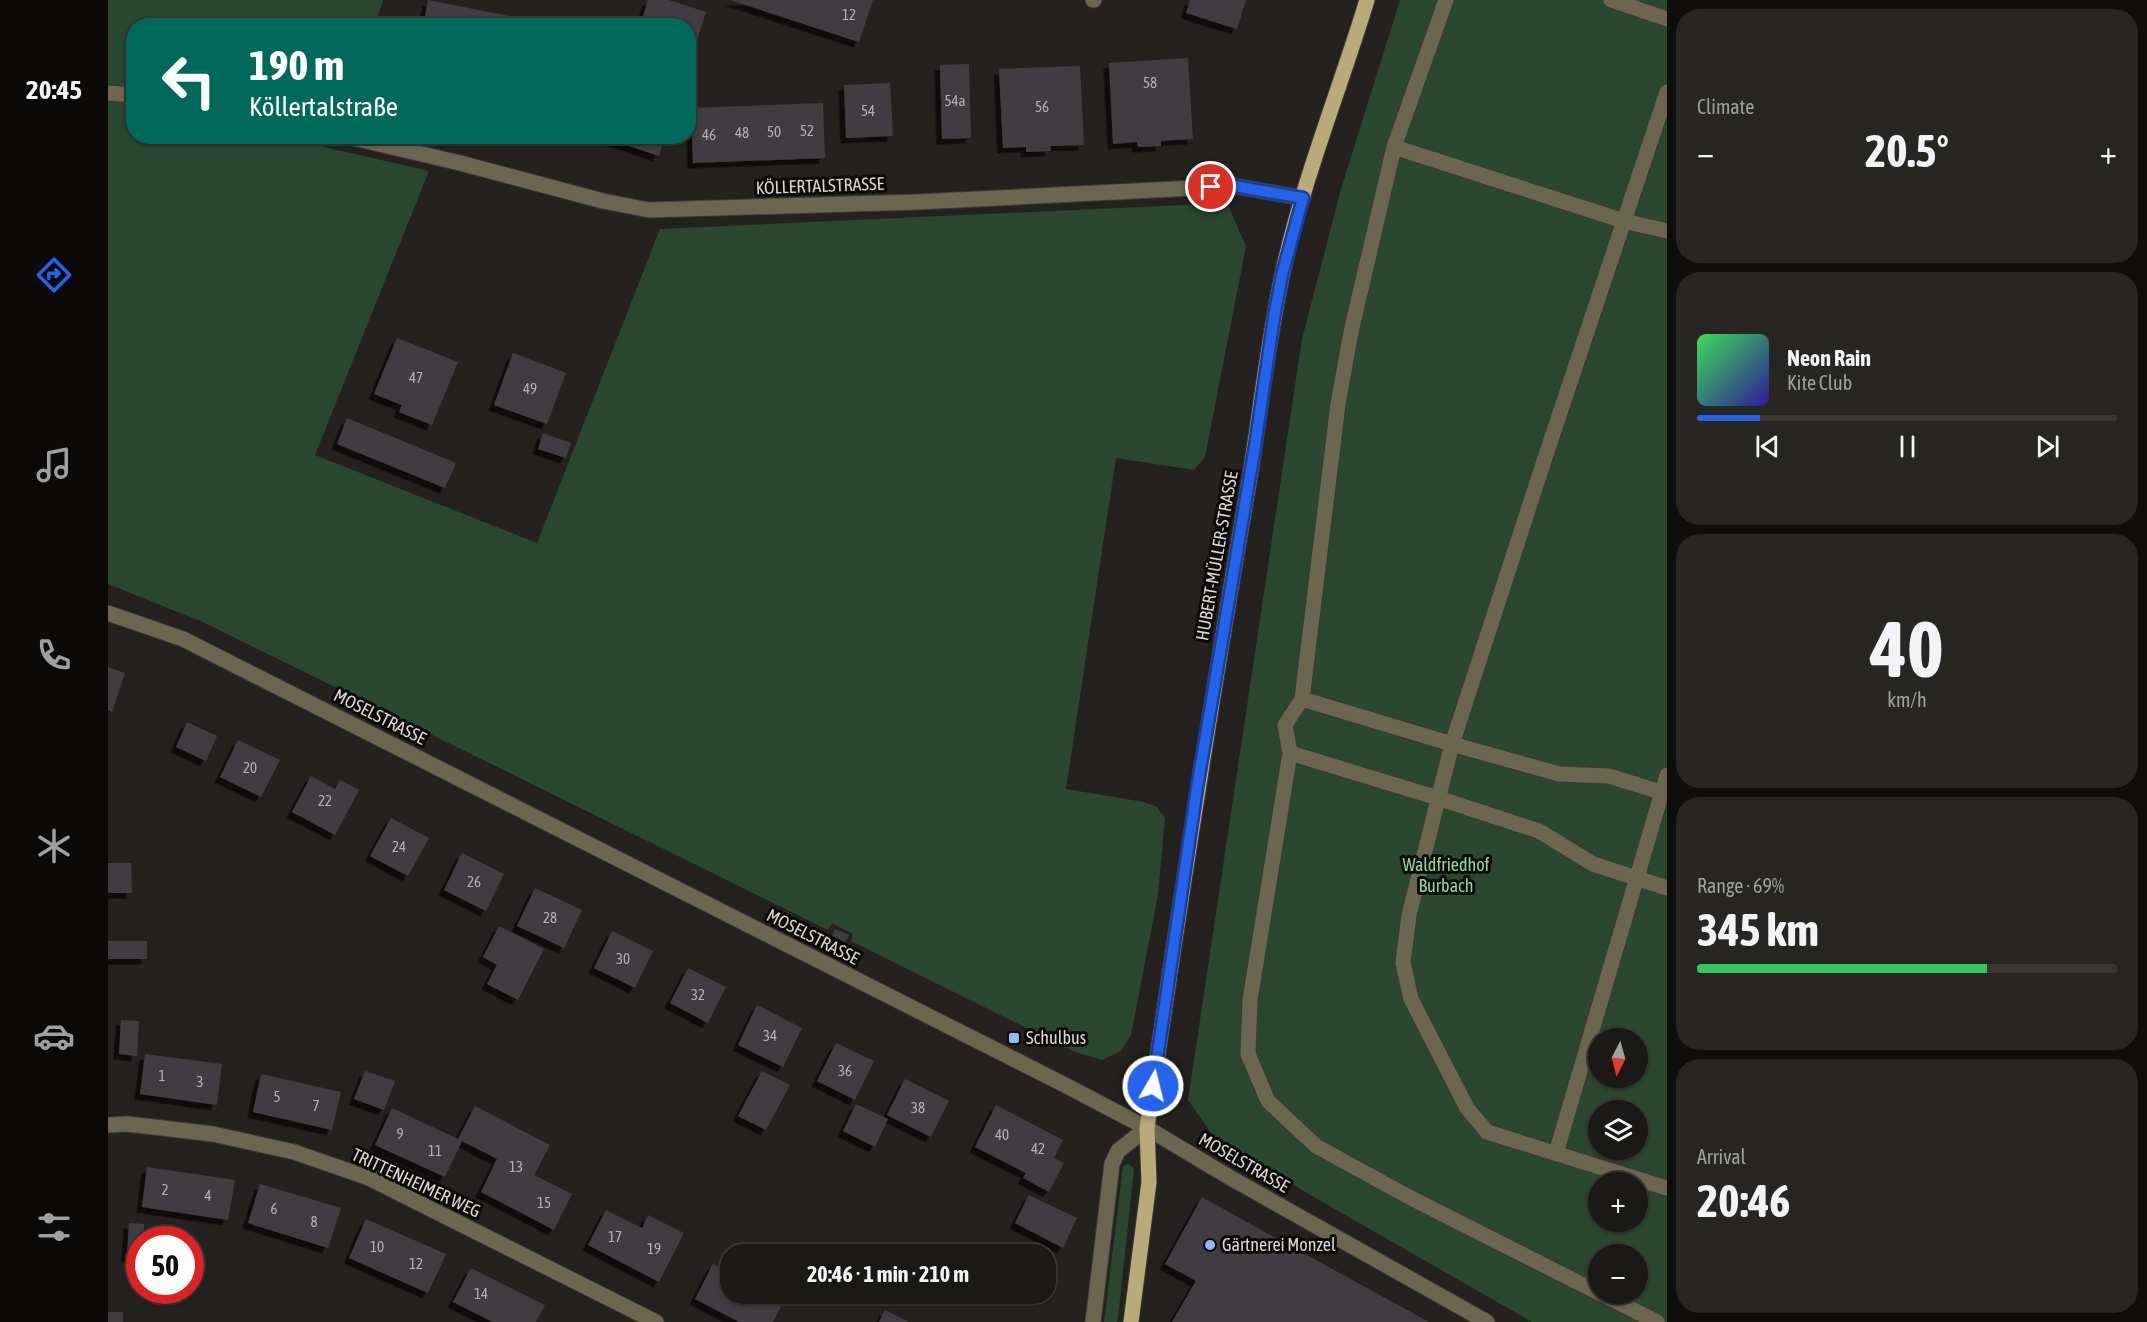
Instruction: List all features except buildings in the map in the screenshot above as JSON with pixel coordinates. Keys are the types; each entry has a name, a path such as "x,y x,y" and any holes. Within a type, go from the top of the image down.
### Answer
{"main road":[{"name":"HUBERT-MÜLLER-STRASSE","path":"1131,1322 1149,1182 1147,1128 1197,788 1255,446 1274,317 1282,275 1303,198 1367,0"}],"street":[{"path":"1446,0 1394,147 1351,332 1338,404 1302,699 1285,725 1290,753 1250,1000 1248,1054 1268,1101 1316,1146 1409,1197 1588,1287"},
{"path":"1611,0 1667,19"},
{"path":"1667,92 1452,744 1408,924 1403,963 1411,999 1467,1108 1487,1132 1667,1188"},
{"path":"108,93 126,94"},
{"name":"KÖLLERTALSTRASSE","path":"379,144 603,201 649,210 917,202 1234,186 1303,198"},
{"path":"1394,147 1624,221 1667,231"},
{"name":"MOSELSTRASSE","path":"108,614 183,639 1147,1128 1229,1177 1487,1322"},
{"path":"1302,699 1559,774 1609,776 1664,793"},
{"path":"1290,753 1539,831 1593,864 1667,888"},
{"path":"1556,1153 1636,878 1664,793 1667,775"},
{"name":"TRITTENHEIMER WEG","path":"108,1125 128,1124 213,1134 294,1152 369,1178 656,1322"},
{"path":"1093,1322 1112,1164 1118,1151 1147,1128"},
{"path":"1621,1304 1658,1322"}],"green space":[{"path":"108,0 383,0 377,18 126,18 126,144 182,144 188,146 189,144 311,144 429,171 315,455 537,543 660,229 1227,203 1246,246 1205,457 1194,470 1116,458 1066,789 1144,802 1157,807 1165,818 1158,895 1131,1035 1121,1051 1102,1060 1075,1052 851,941 853,934 832,923 828,930 205,623 108,584"},
{"name":"Waldfriedhof Burbach","path":"1400,0 1667,0 1667,1322 1532,1322 1312,1196 1213,1136 1188,1100 1302,339 1341,189"},
{"path":"1129,1164 1134,1169 1118,1318 1117,1322 1104,1322 1123,1166"}],"place":[{"name":"Schulbus","path":"1014,1038"},
{"name":"Gärtnerei Monzel","path":"1210,1245"}],"route":[{"path":"1153,1086 1197,788 1255,446 1274,317 1282,275 1303,198 1234,186 1211,187"}]}
